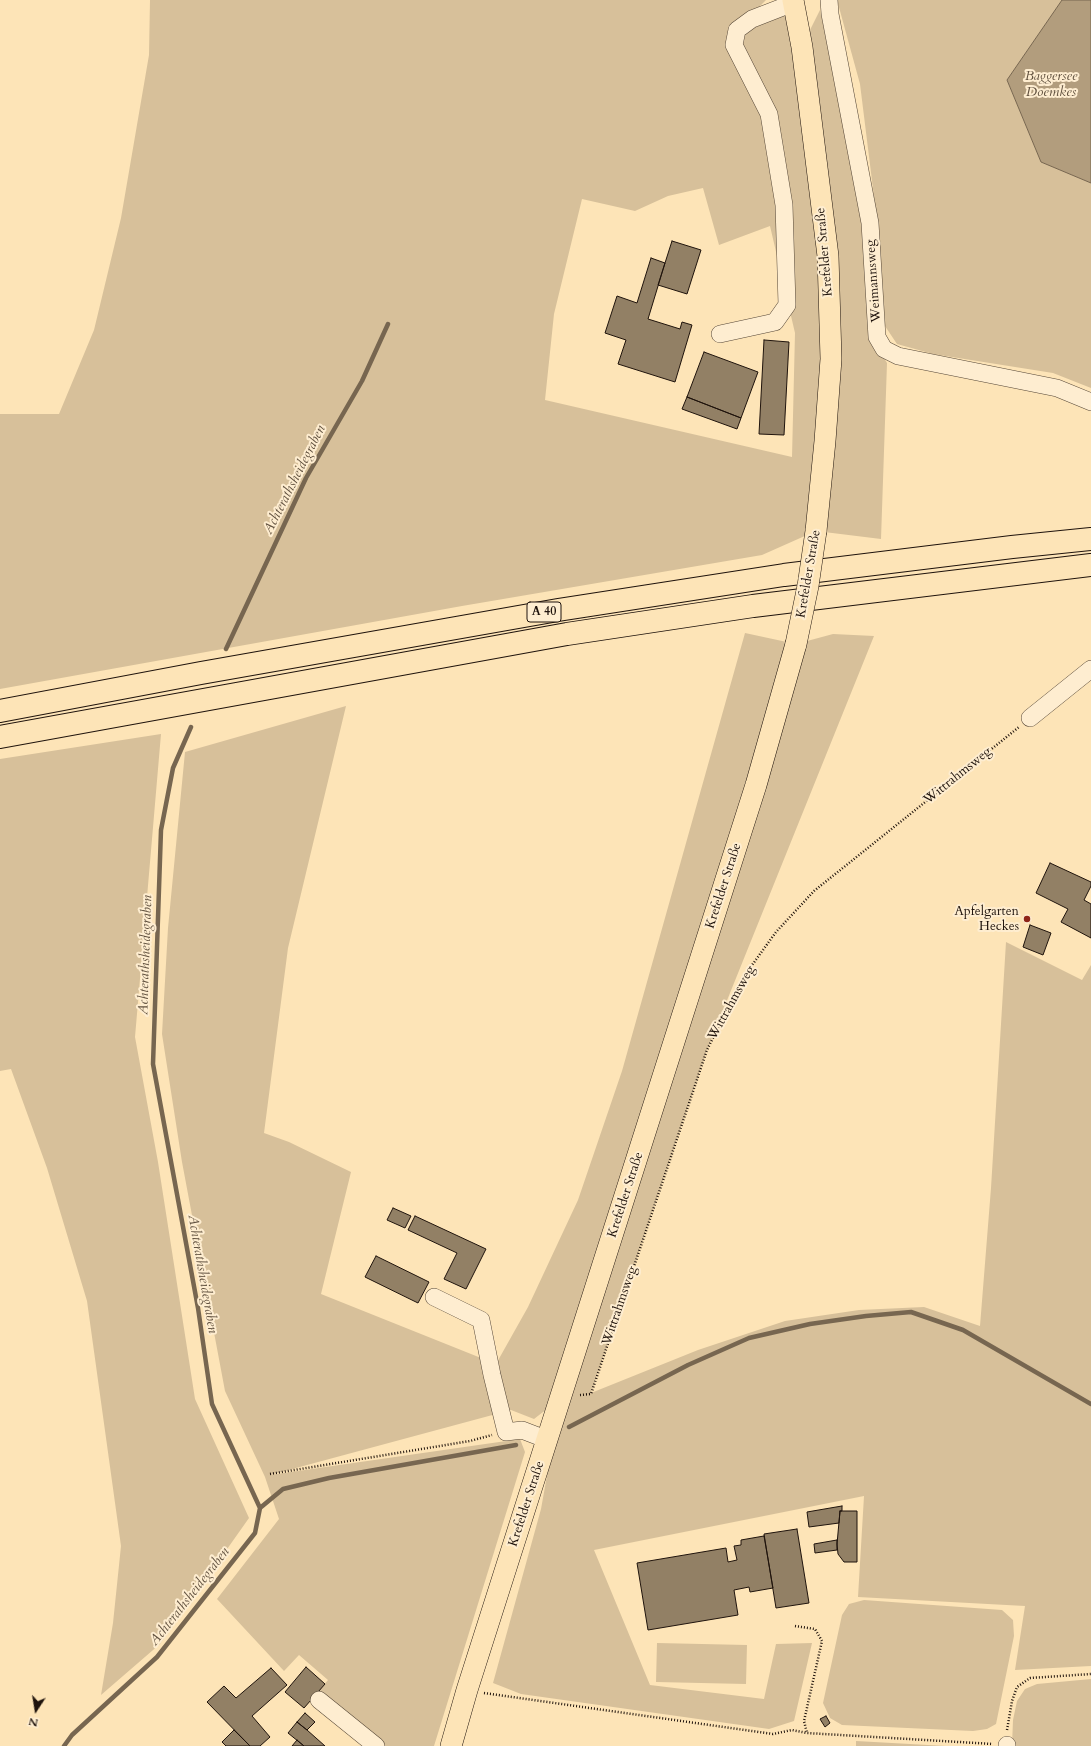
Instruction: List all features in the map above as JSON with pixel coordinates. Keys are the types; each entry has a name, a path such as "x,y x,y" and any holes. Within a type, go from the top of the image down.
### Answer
{"highway":[{"name":"A 40","path":"0,711 558,610 784,575 1012,547 1091,539"},
{"name":"A 40","path":"0,737 567,634 753,606 1091,565"}],"main road":[{"name":"Krefelder Straße","path":"451,1746 467,1690 756,785 796,644 816,531 831,359 828,256 802,47 793,2"}],"street":[{"name":"Weimannsweg","path":"829,0 830,14 870,223 877,337 884,349 898,356 1057,388 1091,402"},
{"path":"720,334 775,322 787,305 784,205 769,114 734,44 737,30 752,19 793,2"},
{"path":"1030,718 1091,669"},
{"path":"434,1297 482,1320 489,1362 506,1432 522,1430 548,1440"},
{"path":"319,1700 376,1746"}],"path":[{"name":"Wittrahmsweg","path":"561,1398 591,1394 707,1050 742,979 776,932 814,891 1030,718"},
{"path":"270,1474 470,1441 506,1432"},
{"path":"795,1626 815,1629 822,1640 804,1721 807,1733"},
{"path":"467,1690 772,1734 792,1730 807,1733 1007,1741 1012,1700 1017,1687 1030,1678 1091,1674"}],"shaded area":[{"path":"150,0 766,0 751,15 793,3 802,46 820,10 851,153 866,233 870,335 887,363 881,539 816,531 762,555 462,606 0,689 0,414 59,414 94,330 121,218 149,55","holes":["703,188 719,245 770,226 795,333 792,457 545,400 554,314 582,199 635,211 668,196"]},
{"path":"837,0 1062,0 1007,80 1041,162 1091,183 1091,388 1053,373 933,354 897,344 885,326 879,237 860,84"},
{"path":"745,633 796,644 833,634 874,636 707,1050 591,1393 698,1350 785,1321 859,1310 924,1307 980,1326 991,1188 1006,942 1082,980 1091,965 1091,1666 1015,1670 1025,1606 858,1597 864,1496 594,1550 650,1685 764,1699 776,1644 812,1643 794,1721 769,1729 521,1694 493,1683 541,1509 561,1398 534,1419 511,1410 270,1475 520,1439 525,1452 434,1746 380,1746 316,1694 328,1680 299,1655 284,1671 217,1599 279,1519 265,1477 225,1391 182,1162 162,1034 168,928 185,752 346,706 288,948 264,1133 289,1142 351,1172 321,1294 496,1364 528,1307 578,1200 622,1071"},
{"path":"161,734 135,1037 158,1162 195,1399 249,1518 160,1644 101,1695 113,1623 121,1546 87,1301 47,1168 11,1069 0,1071 0,759"},
{"path":"864,1600 1002,1610 1013,1620 1014,1636 996,1724 987,1729 973,1731 842,1725 830,1718 823,1703 842,1615 849,1604"},
{"path":"657,1643 747,1645 746,1684 656,1682"},
{"path":"1091,1679 1091,1746 1012,1746 1013,1720 1017,1701 1025,1689 1037,1684"},
{"path":"856,1741 946,1746 856,1746"}],"water":[{"name":"Baggersee Doemkes","path":"1062,0 1091,0 1091,183 1041,162 1007,80"}],"building":[{"path":"672,241 701,250 687,294 658,285"},
{"path":"651,258 665,263 648,319 680,329 682,322 692,325 675,382 618,364 626,340 605,333 617,296 637,303"},
{"path":"764,340 789,342 784,435 759,434"},
{"path":"704,352 758,372 741,418 687,397"},
{"path":"687,397 741,418 737,429 682,409"},
{"path":"1050,863 1091,882 1091,886 1084,900 1091,904 1091,938 1061,922 1068,909 1036,893"},
{"path":"1030,925 1051,933 1043,955 1023,947"},
{"path":"393,1208 411,1216 405,1228 387,1220"},
{"path":"415,1216 486,1249 466,1289 444,1279 457,1253 408,1230"},
{"path":"376,1256 429,1282 418,1303 365,1277"},
{"path":"842,1506 839,1523 809,1527 807,1512"},
{"path":"840,1511 857,1511 857,1562 844,1562 838,1554 837,1544"},
{"path":"797,1529 809,1603 776,1608 764,1534"},
{"path":"764,1536 773,1588 750,1592 749,1587 734,1590 738,1615 648,1630 637,1563 726,1548 728,1562 737,1560 734,1546 741,1545 741,1540"},
{"path":"837,1540 837,1550 815,1553 814,1544"},
{"path":"306,1667 325,1684 304,1708 285,1692"},
{"path":"271,1668 287,1685 252,1716 270,1737 260,1746 250,1746 207,1702 224,1686 236,1698"},
{"path":"305,1713 315,1722 307,1730 297,1722"},
{"path":"826,1716 830,1723 825,1727 820,1719"},
{"path":"297,1722 325,1746 304,1746 288,1733"},
{"path":"234,1730 250,1746 226,1746 222,1742"},
{"path":"297,1740 304,1746 292,1746"}],"waterway":[{"name":"Achterathsheidegraben","path":"226,649 306,478 362,381 388,324"},
{"name":"Achterathsheidegraben","path":"64,1746 72,1735 157,1657 255,1533 260,1508 212,1404 198,1308 153,1064 161,830 173,768 191,727"},
{"path":"569,1427 688,1365 749,1338 810,1324 866,1316 911,1312 963,1330 1091,1404"},
{"path":"260,1508 283,1489 329,1478 516,1445"}],"place":[{"name":"Apfelgarten Heckes","path":"1027,919"}]}
